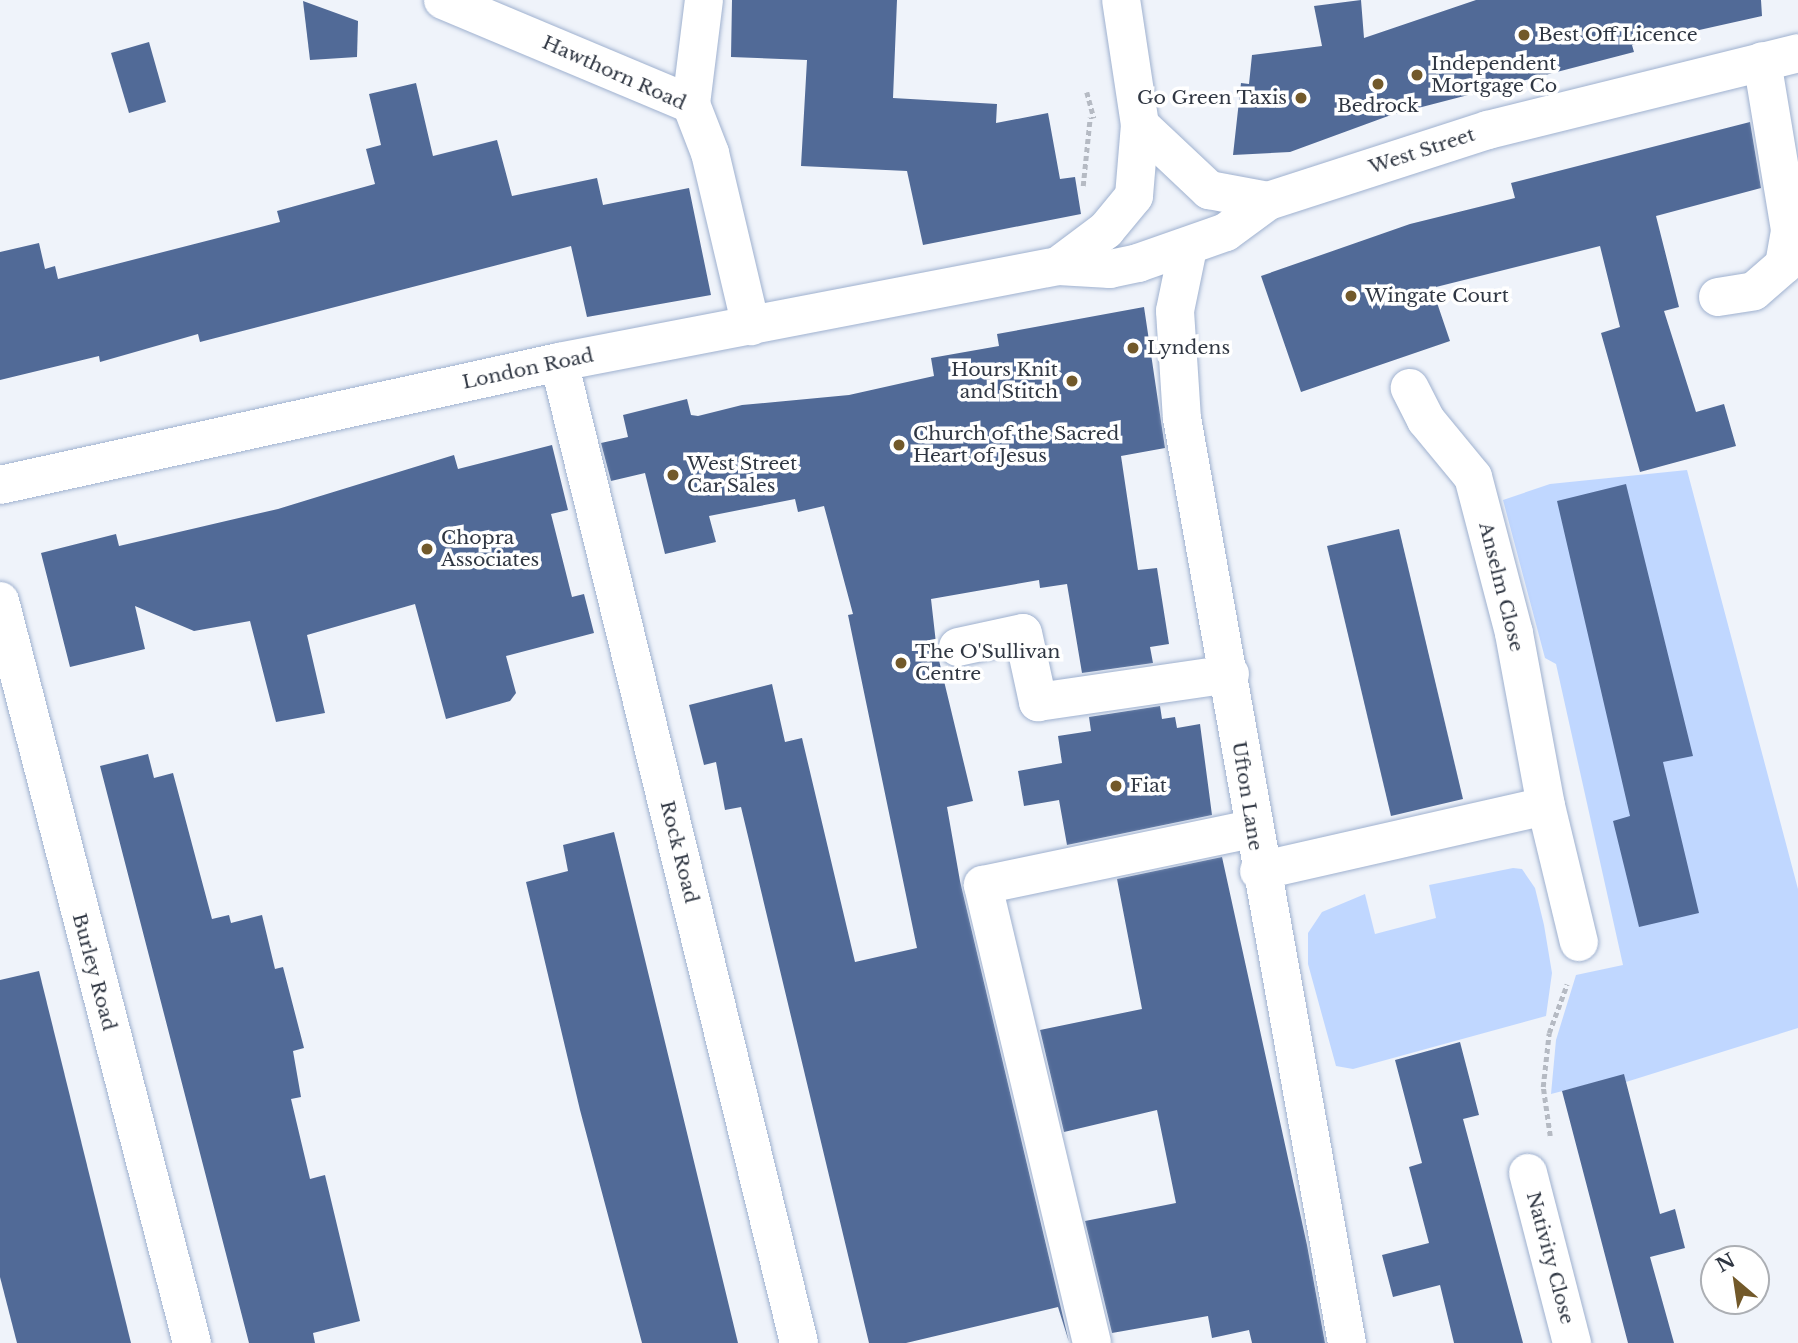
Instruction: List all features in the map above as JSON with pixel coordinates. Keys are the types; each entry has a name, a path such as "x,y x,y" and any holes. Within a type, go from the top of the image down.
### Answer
{"street":[{"name":"Hawthorn Road","path":"443,0 691,104 710,153 751,326"},
{"path":"691,104 704,0"},
{"path":"1058,265 1130,203 1140,125 1121,0"},
{"path":"1718,297 1754,291 1784,265 1790,230 1780,57"},
{"name":"West Street","path":"1058,265 1110,269 1188,248 1268,201 1535,116 1780,57"},
{"path":"1140,125 1209,190 1268,201"},
{"name":"Ufton Lane","path":"1188,248 1175,311 1176,363 1230,674 1250,829 1347,1343"},
{"name":"London Road","path":"0,485 559,362 1058,265"},
{"name":"Rock Road","path":"559,362 799,1343"},
{"name":"Anselm Close","path":"1410,388 1426,420 1473,477 1514,633 1546,806 1579,942"},
{"name":"Burley Road","path":"0,601 192,1343"},
{"path":"958,647 1023,633 1038,702 1230,674"},
{"path":"1259,871 1546,806"},
{"path":"1092,1343 983,885 1250,829"},
{"name":"Nativity Close","path":"1528,1173 1572,1343"}],"path":[{"path":"1528,1173 1551,1147 1543,1087 1549,1033 1579,942"}],"shaded area":[{"path":"1687,470 1798,889 1798,1028 1626,1082 1624,1075 1551,1094 1556,1040 1576,975 1623,965 1556,664 1545,658 1503,500 1550,484"},
{"path":"1513,868 1522,869 1535,888 1544,925 1552,973 1546,1016 1353,1069 1336,1066 1308,964 1308,933 1322,912 1365,894 1375,934 1436,918 1429,885"}],"building":[{"path":"732,0 897,0 893,98 997,104 996,123 1048,113 1060,179 1075,177 1081,214 923,245 907,171 801,166 807,60 731,57"},
{"path":"1361,0 1364,38 1476,0 1761,0 1762,16 1632,45 1634,52 1391,115 1290,152 1233,155 1241,83 1249,84 1252,55 1322,46 1314,6"},
{"path":"303,1 358,21 357,57 310,60"},
{"path":"149,42 166,102 129,113 111,53"},
{"path":"416,83 433,156 497,140 512,196 597,178 603,205 689,188 711,295 587,317 571,246 200,342 198,334 100,362 99,356 0,380 0,252 39,243 45,269 55,266 58,279 280,222 277,211 375,184 366,149 381,145 369,94"},
{"path":"1750,122 1761,188 1656,216 1679,307 1664,311 1696,412 1724,404 1736,446 1640,472 1601,333 1620,327 1600,246 1432,288 1450,341 1301,392 1261,276 1410,224 1515,198 1511,183"},
{"path":"1144,307 1165,448 1121,456 1138,570 1157,568 1169,644 1150,647 1153,663 1082,673 1067,584 1040,588 1039,580 931,599 937,652 973,801 947,807 960,881 1069,1342 1058,1307 906,1343 869,1343 741,807 725,810 716,762 704,765 689,705 772,684 785,742 802,738 855,962 917,948 848,615 853,614 824,506 798,512 795,499 709,516 716,542 665,554 645,473 611,481 601,443 628,437 623,415 687,399 691,415 698,416 742,405 849,395 934,376 931,358 999,346 997,334"},
{"path":"552,445 568,510 551,514 572,597 584,594 594,633 506,656 516,693 510,701 446,719 415,604 307,635 325,713 276,722 250,621 194,631 135,606 145,649 70,667 41,553 116,534 119,546 278,509 454,455 458,469"},
{"path":"1626,484 1693,756 1663,762 1699,913 1639,927 1613,821 1630,816 1557,501"},
{"path":"1399,529 1463,799 1391,816 1327,546"},
{"name":"Fiat","path":"1160,706 1162,719 1175,717 1177,728 1200,724 1212,815 1067,845 1059,800 1024,806 1018,771 1062,763 1058,736 1091,731 1089,717"},
{"path":"148,754 154,778 173,773 212,919 229,915 231,923 262,915 275,969 283,967 304,1048 293,1051 301,1097 291,1099 310,1179 325,1175 360,1321 313,1333 315,1343 249,1343 100,766"},
{"path":"614,832 738,1343 642,1343 580,1110 526,882 568,871 563,845"},
{"path":"1222,857 1307,1245 1325,1343 1252,1343 1249,1330 1212,1338 1208,1316 1112,1333 1085,1221 1176,1203 1157,1110 1064,1132 1040,1030 1142,1009 1117,879"},
{"path":"39,971 131,1343 17,1343 0,1277 0,980"},
{"path":"1460,1042 1479,1115 1463,1119 1523,1343 1454,1343 1440,1285 1393,1297 1382,1255 1429,1243 1409,1167 1422,1163 1395,1060"},
{"path":"1624,1074 1660,1214 1675,1209 1685,1248 1650,1257 1674,1343 1628,1343 1562,1091"}],"place":[{"name":"Best Off Licence","path":"1524,35"},
{"name":"Independent Mortgage Co","path":"1417,75"},
{"name":"Bedrock","path":"1378,84"},
{"name":"Go Green Taxis","path":"1301,98"},
{"name":"Wingate Court","path":"1351,296"},
{"name":"Lyndens","path":"1133,348"},
{"name":"Hours Knit and Stitch","path":"1072,381"},
{"name":"Church of the Sacred Heart of Jesus","path":"899,445"},
{"name":"West Street Car Sales","path":"673,475"},
{"name":"Chopra Associates","path":"427,549"},
{"name":"The O'Sullivan Centre","path":"901,663"},
{"name":"Fiat","path":"1116,786"}]}
